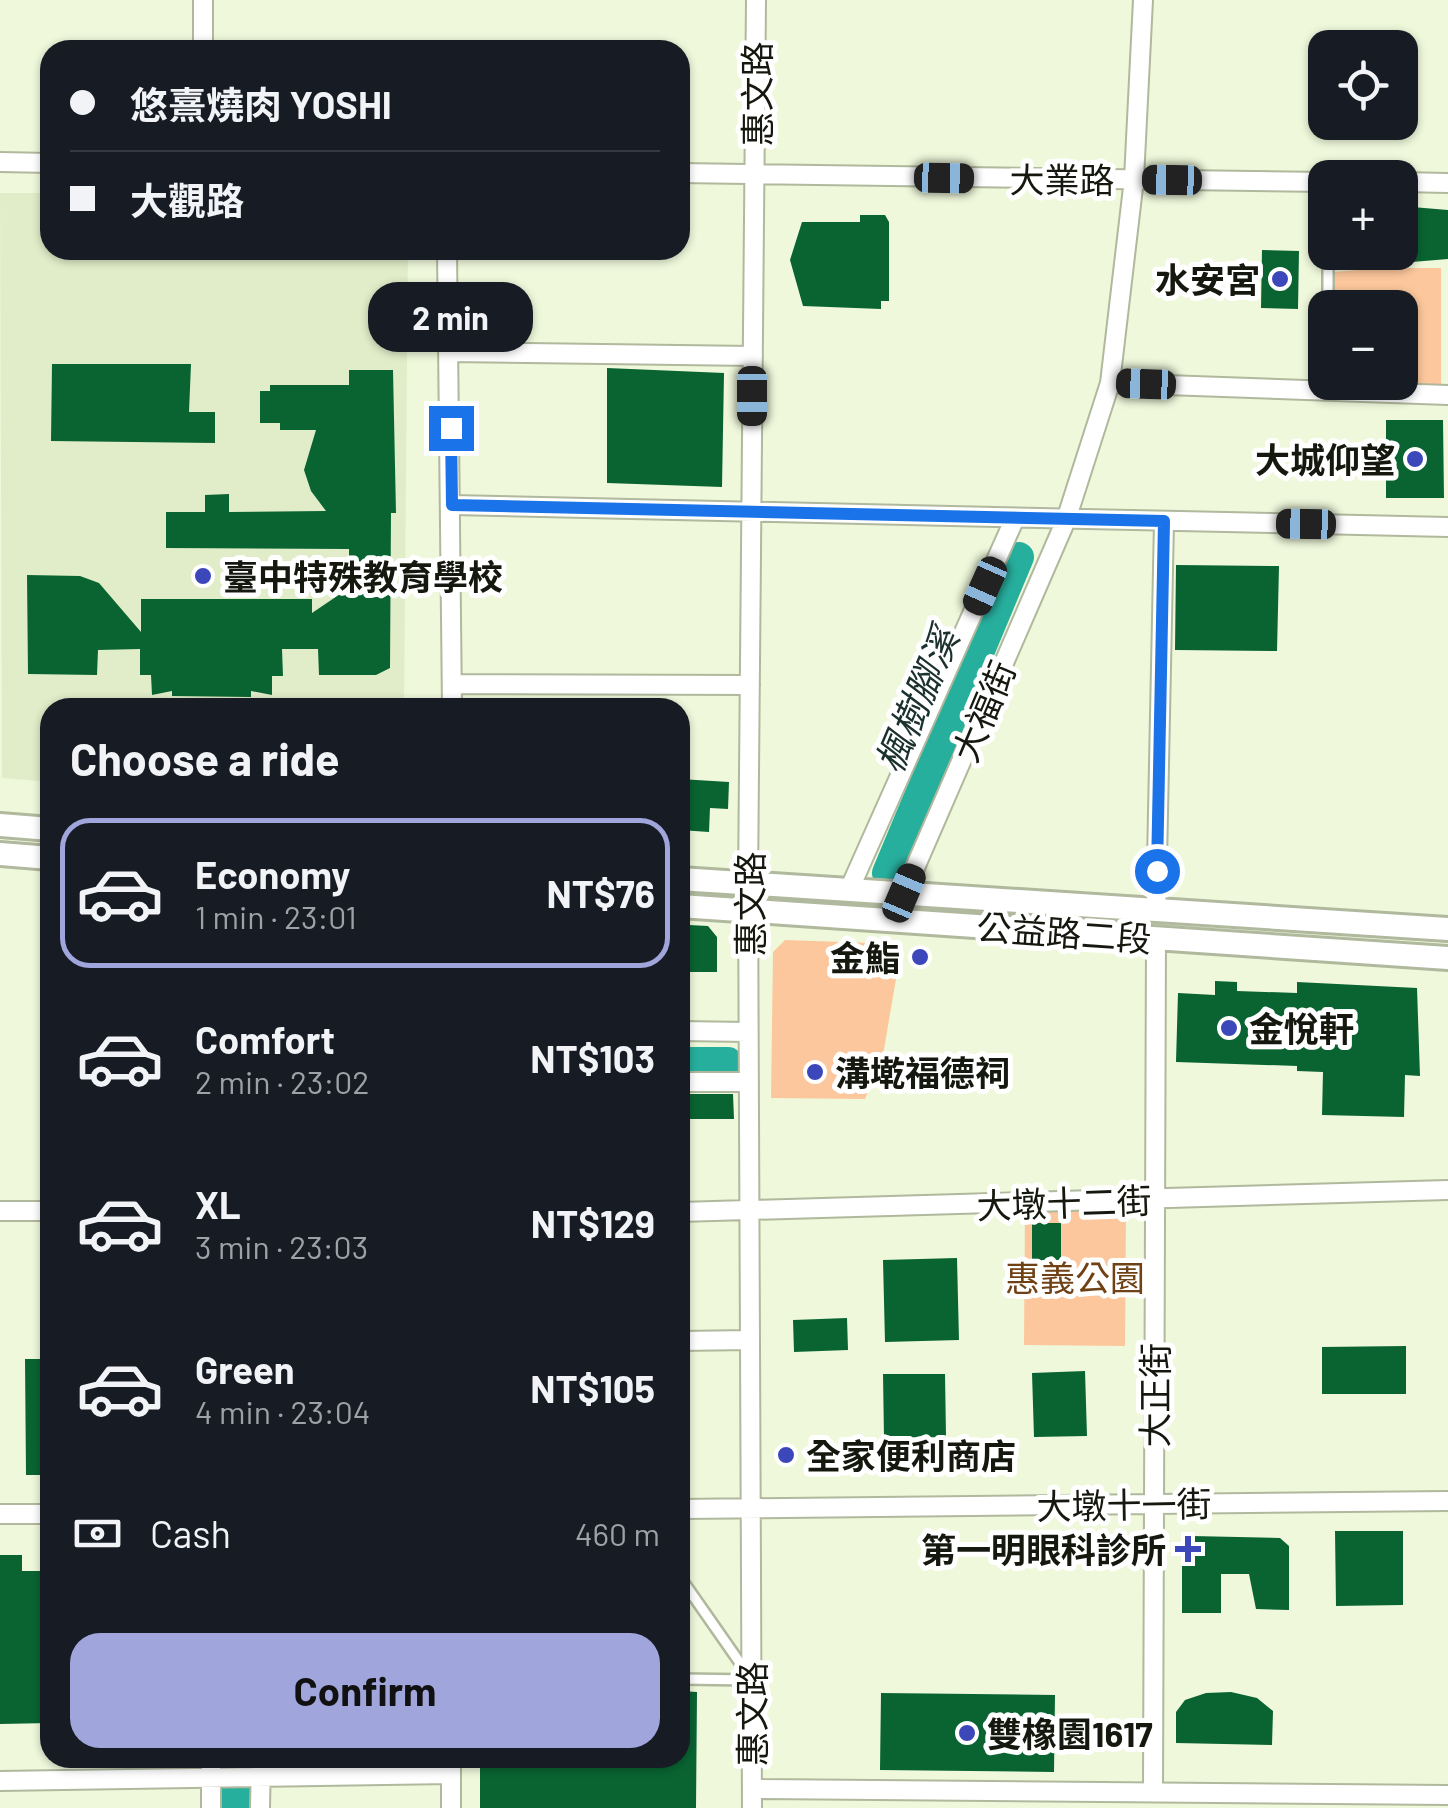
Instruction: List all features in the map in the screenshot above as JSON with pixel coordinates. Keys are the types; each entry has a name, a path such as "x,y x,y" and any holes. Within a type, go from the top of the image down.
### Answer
{"main road":[{"path":"0,825 40,829"},
{"path":"0,854 40,857"},
{"name":"公益路二段","path":"690,879 1448,929"},
{"name":"公益路二段","path":"690,907 1448,958"}],"street":[{"path":"202,0 203,40"},
{"name":"惠文路","path":"752,1798 748,883 756,0"},
{"name":"大福街","path":"904,893 1066,520 1110,383 1134,179 1143,0"},
{"path":"0,162 40,163"},
{"name":"大業路","path":"690,173 1308,182"},
{"path":"1418,182 1448,183"},
{"path":"447,260 452,698"},
{"path":"449,352 753,356"},
{"path":"1110,383 1308,387"},
{"path":"1418,393 1448,395"},
{"path":"452,505 1448,528"},
{"name":"大福街","path":"849,890 1015,518"},
{"path":"1156,910 1164,521"},
{"path":"452,684 750,685"},
{"name":"大正街","path":"1153,1792 1156,938"},
{"path":"690,1031 748,1032"},
{"path":"690,1082 748,1082"},
{"name":"大墩十二街","path":"690,1212 1448,1190"},
{"path":"0,1211 40,1211"},
{"path":"690,1341 749,1340"},
{"name":"大墩十一街","path":"690,1508 1448,1501"},
{"path":"0,1514 40,1514"},
{"path":"212,1808 214,1768"},
{"path":"258,1768 260,1808"},
{"path":"0,1782 256,1777 416,1768"},
{"path":"451,1768 451,1808"},
{"path":"752,1798 1153,1792 1448,1794"}],"lane":[{"path":"690,1592 751,1680"},
{"path":"690,1679 751,1680"}],"shaded area":[{"name":"臺中特殊教育學校","path":"0,193 40,193 40,260 408,260 404,698 40,698 40,781 2,778"}],"green space":[{"path":"1441,268 1441,386 1418,386 1418,290 1333,290 1334,272"},
{"path":"785,940 902,944 883,1055 865,1099 771,1098 773,952"},
{"name":"惠義公園","path":"1025,1208 1126,1209 1125,1346 1024,1345"}],"building":[{"path":"1418,208 1448,210 1448,259 1418,262"},
{"path":"860,215 885,215 889,222 889,301 881,301 881,309 803,306 790,260 802,222 860,222"},
{"name":"水安宮","path":"1262,250 1299,251 1298,309 1261,308"},
{"path":"52,364 191,364 189,412 215,412 215,443 51,441"},
{"path":"607,368 724,373 722,487 607,483"},
{"path":"349,370 393,370 396,513 391,513 390,668 376,675 319,675 318,649 282,649 283,676 272,676 272,695 251,691 251,697 172,696 172,691 152,695 151,675 140,675 140,649 98,650 97,675 28,674 27,575 80,576 99,583 141,632 141,599 312,599 312,613 349,588 349,549 166,548 166,512 205,512 205,495 229,494 229,512 326,511 311,491 304,470 316,430 280,430 280,423 260,423 260,391 270,391 270,385 349,385"},
{"name":"大城仰望","path":"1386,420 1443,420 1444,498 1386,498"},
{"path":"1176,565 1279,566 1277,651 1175,650"},
{"path":"690,780 729,782 728,809 710,808 709,832 690,831"},
{"path":"690,925 708,926 717,937 717,972 690,972"},
{"path":"1215,981 1237,982 1237,991 1297,993 1297,982 1417,988 1420,1076 1405,1075 1404,1117 1322,1115 1323,1072 1297,1071 1297,1066 1176,1062 1178,993 1215,995"},
{"path":"690,1094 733,1094 734,1119 690,1119"},
{"path":"1032,1223 1061,1223 1061,1277 1032,1277"},
{"path":"957,1258 959,1340 885,1342 883,1260"},
{"path":"847,1318 848,1350 794,1352 793,1320"},
{"path":"1406,1346 1406,1394 1322,1394 1322,1347"},
{"path":"25,1359 40,1359 40,1475 26,1475"},
{"path":"1085,1371 1087,1436 1034,1437 1032,1373"},
{"path":"883,1374 945,1374 946,1437 884,1438"},
{"path":"1335,1531 1403,1531 1403,1605 1336,1606"},
{"path":"1192,1536 1280,1538 1289,1546 1289,1610 1256,1609 1249,1574 1221,1574 1221,1613 1182,1613 1182,1548"},
{"path":"0,1555 22,1555 22,1571 40,1571 40,1723 0,1724"},
{"path":"690,1692 697,1692 696,1808 480,1808 480,1768 690,1768"},
{"path":"1231,1692 1257,1698 1273,1711 1272,1745 1176,1743 1176,1712 1185,1700 1206,1693"},
{"name":"雙橡園1617","path":"881,1693 1055,1695 1054,1772 880,1770"}],"waterway":[{"name":"楓樹腳溪","path":"887,873 1019,557"},
{"name":"楓樹腳溪","path":"690,1062 728,1062"},
{"name":"楓樹腳溪","path":"236,1768 236,1808"}],"place":[{"name":"水安宮","path":"1280,279"},
{"name":"大城仰望","path":"1415,459"},
{"name":"臺中特殊教育學校","path":"203,576"},
{"name":"金鮨","path":"920,957"},
{"name":"金悅軒","path":"1229,1028"},
{"name":"溝墘福德祠","path":"815,1072"},
{"name":"全家便利商店","path":"786,1455"},
{"name":"第一明眼科診所","path":"1188,1549"},
{"name":"雙橡園1617","path":"967,1733"}],"route":[{"path":"451,428 452,505 1164,521 1157,871"}]}
